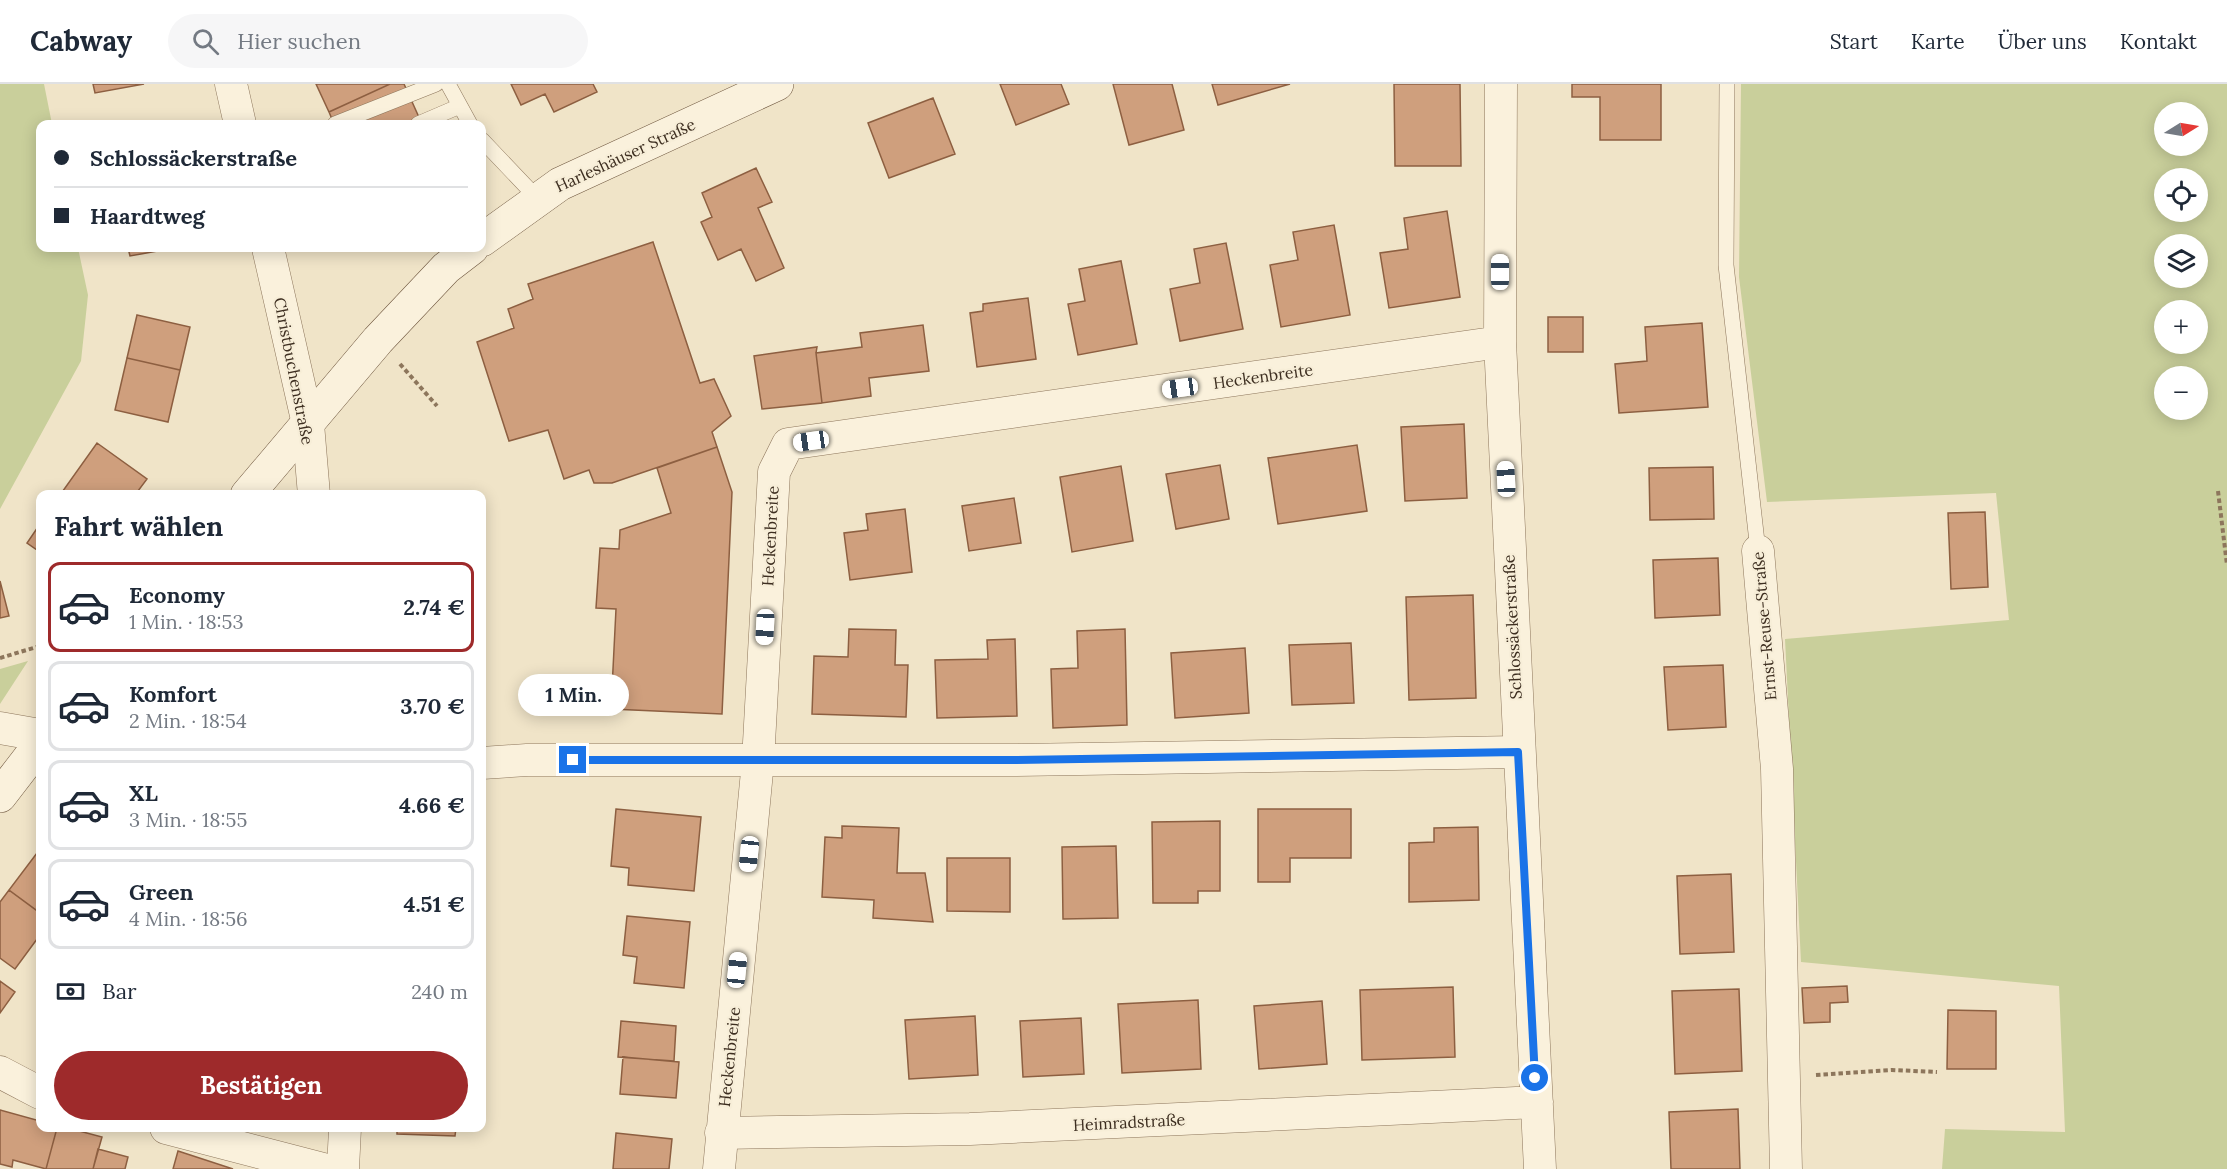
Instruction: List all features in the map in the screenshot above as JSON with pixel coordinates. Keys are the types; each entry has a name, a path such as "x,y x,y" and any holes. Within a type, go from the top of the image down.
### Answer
{"main road":[{"name":"Harleshäuser Straße","path":"486,237 560,184 777,84"},
{"path":"251,490 378,340 446,268 467,252"},
{"path":"0,796 36,749"}],"street":[{"path":"231,84 239,120"},
{"name":"Schlossäckerstraße","path":"1501,84 1500,342 1539,1169"},
{"name":"Christbuchenstraße","path":"269,252 308,424 314,490"},
{"name":"Heckenbreite","path":"719,1169 758,761 774,472 788,444 1500,342"},
{"name":"Ernst-Reuse-Straße","path":"1758,551 1777,769 1782,1076 1786,1169"},
{"path":"0,728 36,734"},
{"path":"486,763 527,760 1017,760 1518,752"},
{"path":"0,1072 36,1091"},
{"name":"Heimradstraße","path":"721,1132 970,1130 1537,1102"},
{"path":"181,1132 323,1169"},
{"path":"343,1169 345,1132"}],"lane":[{"path":"345,120 436,84"},
{"path":"448,84 468,120"},
{"name":"Ernst-Reuse-Straße","path":"1727,84 1726,265 1758,551"},
{"path":"427,120 460,106"},
{"path":"486,144 538,199"}],"path":[{"path":"378,340 437,406"},
{"path":"2218,491 2227,565"},
{"path":"0,658 36,647"},
{"path":"1782,1076 1856,1074 1892,1070 1937,1072"}],"green space":[{"path":"0,84 44,84 51,120 36,120 36,252 79,252 88,295 81,361 0,509"},
{"path":"1741,84 2227,84 2227,1169 1942,1169 1945,1129 2065,1132 2059,986 1801,962 1785,639 2009,620 1996,493 1767,502 1739,277"},
{"path":"28,661 0,704 0,669"}],"building":[{"path":"93,84 144,84 95,93"},
{"path":"316,84 390,84 329,112"},
{"path":"390,84 404,84 420,120 332,120 329,112"},
{"path":"511,84 593,84 597,92 554,112 545,94 521,105"},
{"path":"1000,84 1061,84 1069,104 1016,125"},
{"path":"1113,84 1172,84 1184,130 1129,145"},
{"path":"1212,84 1290,84 1218,105"},
{"path":"1394,84 1460,84 1461,166 1395,166"},
{"path":"1572,84 1661,84 1661,140 1600,140 1600,97 1572,97"},
{"path":"933,98 955,154 889,178 868,123"},
{"path":"756,168 772,202 758,208 784,268 756,281 741,249 718,260 701,222 712,217 702,193"},
{"path":"1447,211 1460,297 1389,308 1380,253 1408,249 1404,218"},
{"path":"1334,225 1350,315 1281,327 1270,265 1298,260 1293,232"},
{"path":"653,242 700,383 714,379 731,416 712,432 717,447 612,483 594,483 589,470 564,479 548,430 509,441 477,342 514,328 508,309 533,299 528,284"},
{"path":"1226,243 1243,329 1180,341 1170,289 1200,283 1194,249"},
{"path":"129,252 152,252 130,256"},
{"path":"1121,261 1137,344 1078,355 1068,304 1085,301 1079,269"},
{"path":"1028,298 1036,359 977,367 970,313 983,311 983,304"},
{"path":"137,315 190,327 180,370 127,358"},
{"path":"1548,317 1583,317 1583,352 1548,352"},
{"path":"1702,323 1708,407 1619,413 1615,364 1647,361 1645,327"},
{"path":"923,325 929,371 869,378 871,396 822,403 816,353 862,347 860,333"},
{"path":"817,347 822,403 762,409 754,356"},
{"path":"127,358 180,370 168,422 115,410"},
{"path":"1464,424 1467,498 1405,501 1401,427"},
{"path":"97,443 147,479 139,490 64,490"},
{"path":"1357,445 1367,511 1278,524 1268,458"},
{"path":"717,447 732,492 722,714 611,709 616,609 596,608 600,548 619,549 620,530 671,513 657,468"},
{"path":"1220,465 1229,519 1176,529 1166,474"},
{"path":"1121,466 1133,541 1072,552 1060,477"},
{"path":"1713,467 1714,519 1650,520 1649,468"},
{"path":"1014,498 1021,543 969,551 962,506"},
{"path":"905,509 912,572 850,580 844,533 868,530 866,514"},
{"path":"1985,512 1988,587 1951,589 1948,513"},
{"path":"36,530 36,549 27,543"},
{"path":"1718,558 1720,615 1655,618 1653,560"},
{"path":"0,581 9,616 0,618"},
{"path":"1473,595 1476,698 1409,700 1406,597"},
{"path":"849,629 896,630 895,665 908,665 906,717 812,714 814,656 848,657"},
{"path":"1125,629 1127,725 1053,728 1051,669 1078,668 1077,631"},
{"path":"1015,639 1017,716 937,718 935,660 988,659 987,640"},
{"path":"1351,643 1354,703 1292,705 1289,645"},
{"path":"1245,648 1249,713 1175,718 1171,653"},
{"path":"1723,665 1726,727 1668,730 1664,667"},
{"path":"616,809 701,817 694,891 628,885 629,868 611,866"},
{"path":"1258,809 1351,809 1351,858 1290,858 1290,882 1258,882"},
{"path":"1220,821 1220,891 1198,891 1198,903 1153,903 1152,822"},
{"path":"842,826 899,828 897,873 925,873 933,922 873,918 874,900 822,897 825,837 842,838"},
{"path":"1478,827 1479,900 1409,902 1409,843 1434,842 1434,828"},
{"path":"1116,846 1118,918 1063,919 1062,847"},
{"path":"36,854 36,910 9,890"},
{"path":"947,858 1010,858 1010,912 947,911"},
{"path":"1731,874 1734,952 1680,954 1677,876"},
{"path":"9,890 36,910 36,940 15,969 0,958 0,902"},
{"path":"627,916 690,922 684,988 634,983 637,957 623,955"},
{"path":"0,981 15,992 0,1013"},
{"path":"1847,986 1848,1002 1830,1003 1830,1022 1804,1023 1802,988"},
{"path":"1453,987 1455,1057 1362,1060 1360,990"},
{"path":"1739,989 1742,1071 1675,1074 1672,991"},
{"path":"1198,1000 1201,1069 1122,1073 1118,1004"},
{"path":"1322,1001 1327,1064 1259,1069 1254,1006"},
{"path":"1948,1010 1996,1011 1996,1069 1947,1069"},
{"path":"975,1016 978,1075 909,1079 905,1020"},
{"path":"1081,1018 1084,1074 1023,1077 1020,1021"},
{"path":"621,1021 676,1026 674,1061 618,1057"},
{"path":"623,1057 679,1062 676,1098 620,1094"},
{"path":"1738,1109 1740,1169 1671,1169 1669,1112"},
{"path":"0,1110 36,1120 36,1132 56,1132 46,1169 13,1160 12,1167 0,1164"},
{"path":"56,1132 83,1132 102,1137 93,1169 46,1169"},
{"path":"397,1132 456,1132 455,1136 397,1134"},
{"path":"616,1133 672,1139 669,1169 613,1169"},
{"path":"98,1149 128,1157 125,1169 93,1169"},
{"path":"178,1151 233,1169 173,1169"}],"route":[{"path":"573,760 1017,760 1518,752 1535,1078"}]}
